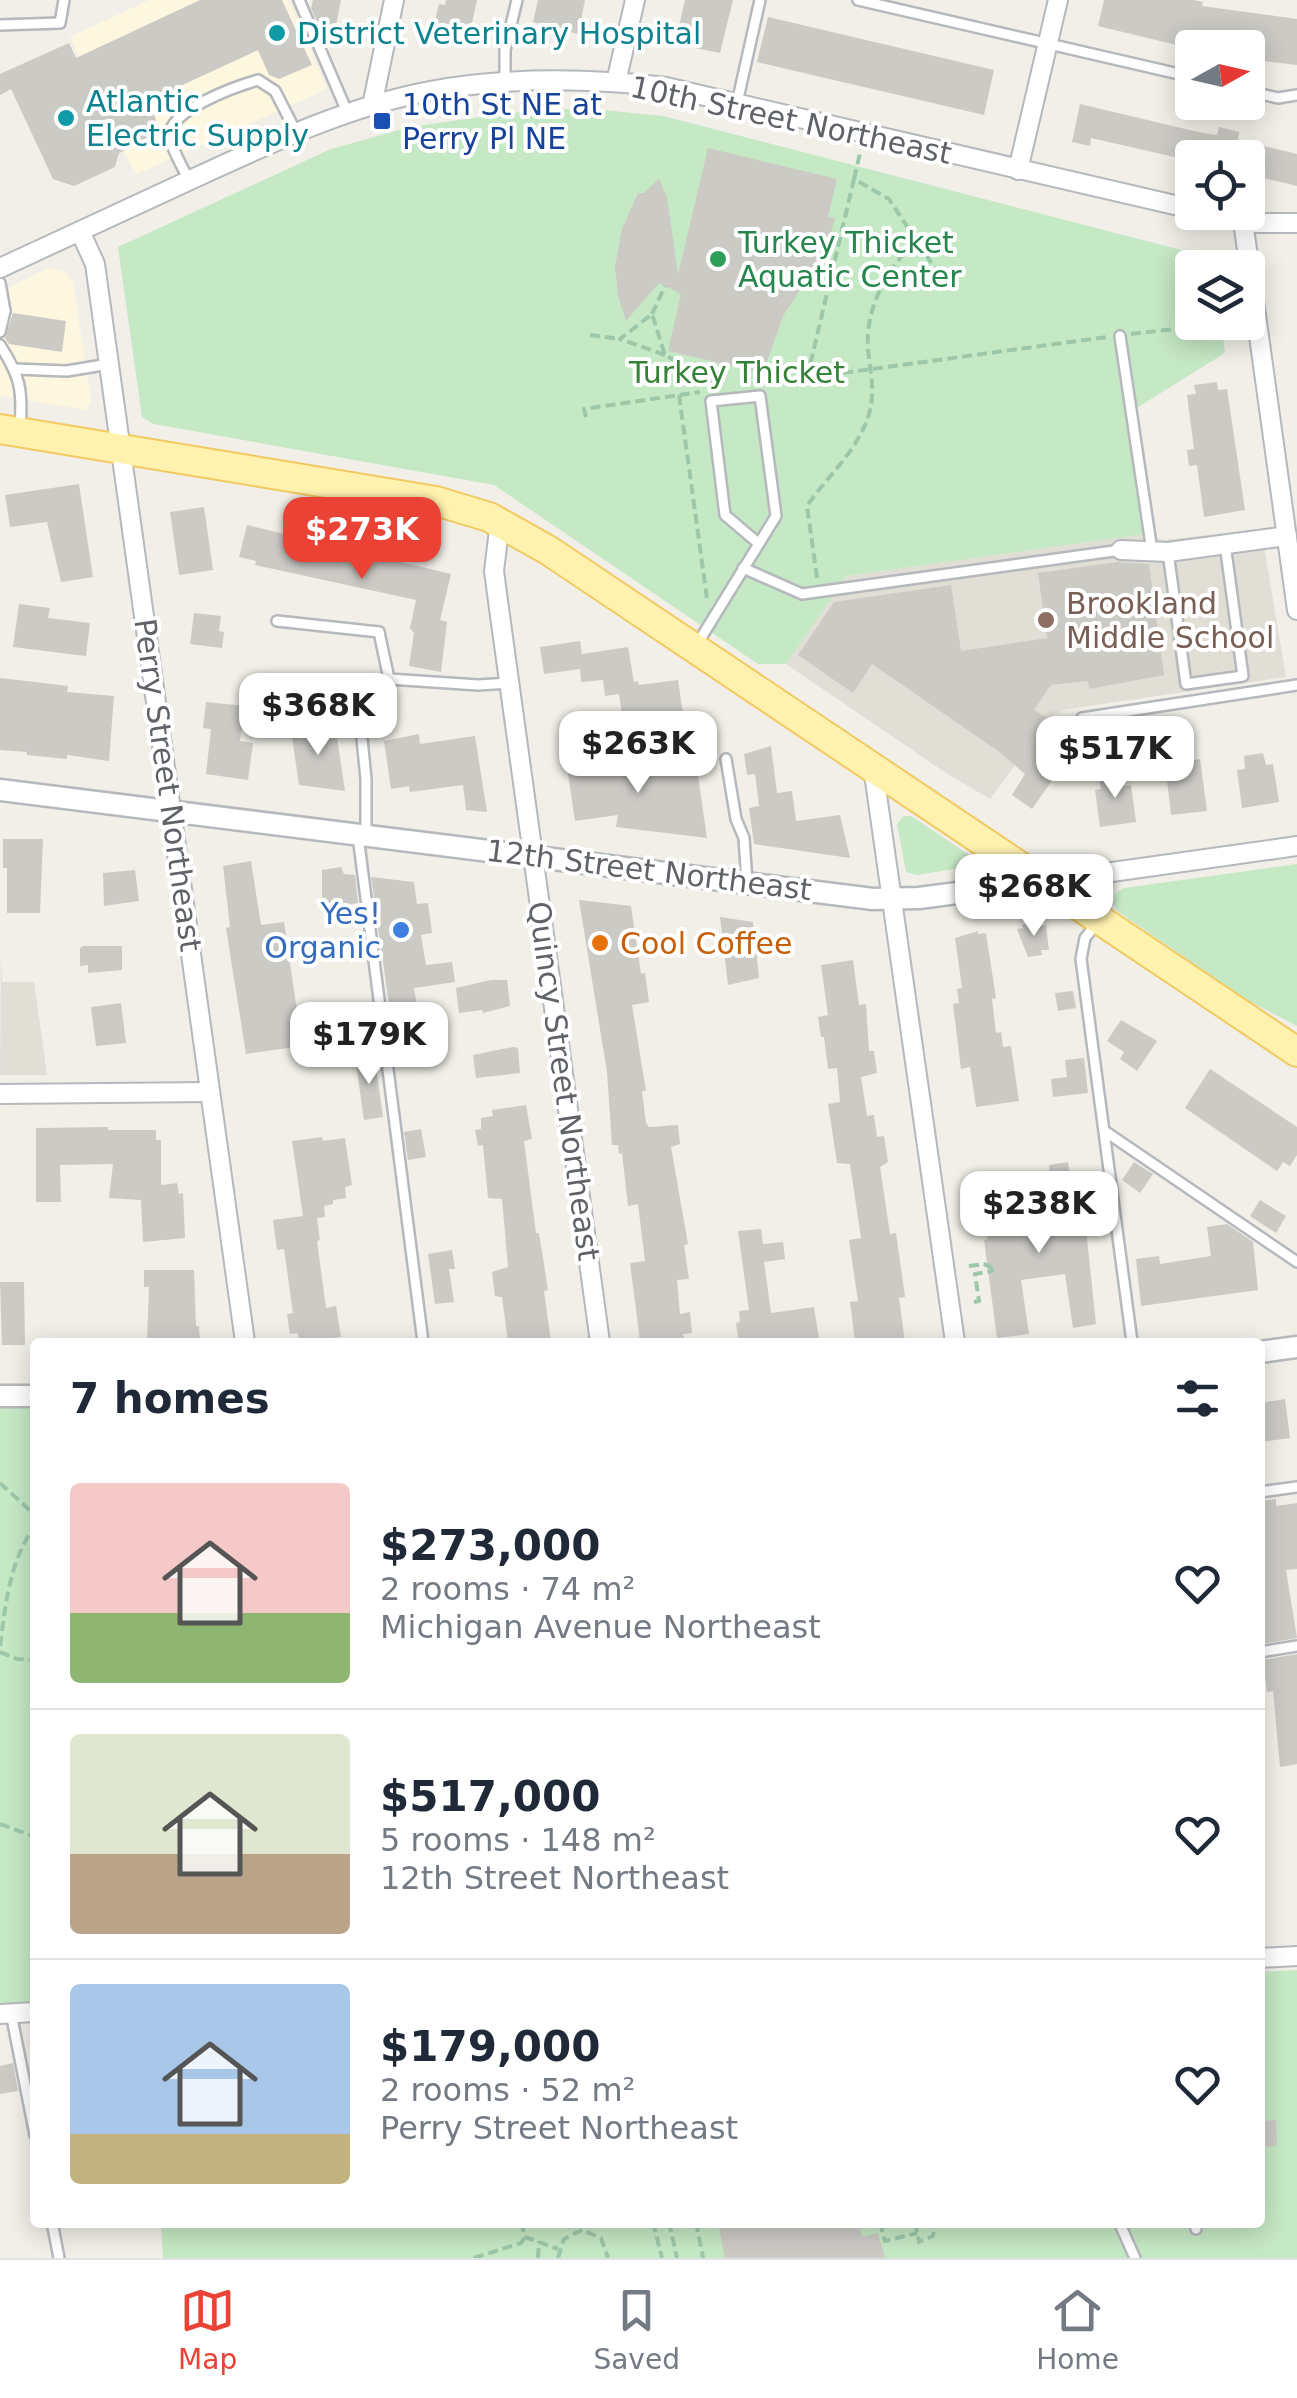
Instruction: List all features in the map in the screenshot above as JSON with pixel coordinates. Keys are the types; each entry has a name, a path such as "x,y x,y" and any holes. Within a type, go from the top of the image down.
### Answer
{"main road":[{"path":"10,431 436,501 500,522 536,542 1297,1052"}],"street":[{"path":"372,106 394,0"},
{"path":"616,82 635,0"},
{"path":"1018,170 1058,0"},
{"name":"10th Street Northeast","path":"0,268 296,132 429,91 505,82 616,82 666,87 1175,205"},
{"path":"1265,224 1297,223"},
{"path":"1244,230 1297,610"},
{"name":"Perry Street Northeast","path":"80,231 94,264 109,364 244,1338"},
{"name":"Quincy Street Northeast","path":"500,522 494,571 599,1338"},
{"path":"1120,550 1160,552 1287,536"},
{"path":"874,767 954,1338"},
{"name":"12th Street Northeast","path":"0,790 892,899 1297,846"},
{"path":"0,1094 210,1092"},
{"path":"1265,1351 1297,1347"},
{"path":"0,1396 30,1396"},
{"path":"1265,1954 1297,1956"}],"lane":[{"path":"0,25 60,23 64,0"},
{"path":"298,0 348,114"},
{"path":"505,82 505,50 517,0"},
{"path":"736,103 760,0"},
{"path":"858,0 1175,74"},
{"path":"189,180 170,138 172,125 184,112 258,80 275,91 296,132"},
{"path":"1265,95 1297,96"},
{"path":"0,283 0,332"},
{"path":"1120,336 1186,684 1244,676 1225,544"},
{"path":"0,345 15,369 23,394 10,431"},
{"path":"15,369 67,371 109,364"},
{"path":"694,648 776,516 760,396 711,401 725,515 758,543"},
{"path":"743,568 792,591 818,592 1120,550"},
{"path":"277,622 378,632 389,678"},
{"path":"310,687 356,688 389,678 478,685 508,683"},
{"path":"1082,718 1297,685"},
{"path":"356,688 366,780 362,834 423,1338"},
{"path":"726,759 736,819 744,838 747,883"},
{"path":"1099,921 1084,938 1081,959 1132,1338"},
{"path":"1106,1132 1297,1262"},
{"path":"1265,1491 1297,1487"},
{"path":"1265,1651 1297,1646"},
{"path":"6,2013 30,2114"},
{"path":"53,2228 59,2258"},
{"path":"1121,2228 1135,2258"}],"path":[{"path":"808,378 866,134"},
{"path":"854,179 889,199 945,283"},
{"path":"818,592 807,506 859,439 870,413 874,388 868,345 879,293 887,274 916,240"},
{"path":"620,339 652,314 665,286"},
{"path":"652,314 665,355"},
{"path":"753,385 1175,329"},
{"path":"586,418 584,409 726,388 665,355 620,339 590,335"},
{"path":"679,396 708,608"},
{"path":"969,1266 984,1264 992,1271 975,1274 979,1301 974,1302"},
{"path":"0,1484 30,1511"},
{"path":"30,1532 19,1548 9,1579 0,1649 17,1659 30,1660"},
{"path":"0,1824 30,1835"},
{"path":"522,2228 525,2238"},
{"path":"654,2228 662,2258"},
{"path":"670,2228 677,2258"},
{"path":"697,2228 703,2258"},
{"path":"882,2228 886,2241 917,2233"},
{"path":"916,2228 920,2243 933,2236 935,2228"},
{"path":"558,2258 570,2234 588,2231 604,2241 608,2258"},
{"path":"525,2238 559,2250"},
{"path":"474,2258 521,2243 525,2238"},
{"path":"538,2258 539,2241"}],"shaded area":[{"path":"149,0 288,0 327,89 137,174 70,37"},
{"path":"49,268 67,273 73,282 91,401 86,410 0,396 0,292"},
{"name":"Brookland Middle School","path":"1261,529 1286,677 1062,710 1052,716 990,799 786,664 847,576 1146,534 1164,540"},
{"path":"1,952 2,982 34,982 47,1075 0,1075"}],"green space":[{"name":"Turkey Thicket","path":"583,108 663,116 1181,250 1175,250 1175,340 1223,340 1225,353 1127,414 1146,534 847,576 786,664 758,664 494,485 154,424 142,417 118,247 331,149 410,127 509,113"},
{"path":"904,816 911,816 968,854 967,867 917,875 906,872 897,824"},
{"path":"1297,864 1297,1026 1247,1000 1117,911 1113,903 1116,893 1124,888"},
{"path":"0,1397 30,1397 30,2012 0,2014"},
{"path":"1297,1970 1297,2258 163,2258 161,2228 1265,2228 1265,1972"}],"building":[{"path":"200,0 282,0 312,65 279,79 269,75 258,50 148,101 159,127 156,135 119,153 115,167 74,186 53,179 11,89 0,95 0,74 69,43 76,58"},
{"path":"313,0 341,0 336,26 331,25 330,31 320,29 311,8"},
{"path":"446,0 477,0 468,41 438,34 433,29 439,4 445,5"},
{"path":"538,0 585,0 578,34 533,22"},
{"path":"685,0 733,0 720,53 675,44"},
{"path":"1104,0 1194,0 1203,2 1202,6 1297,19 1297,65 1265,61 1265,30 1175,30 1175,45 1098,26"},
{"path":"768,17 994,70 984,115 757,62"},
{"path":"1080,104 1198,132 1217,135 1219,127 1239,132 1238,140 1175,140 1175,157 1091,138 1090,146 1072,142"},
{"path":"1265,146 1297,154 1297,186 1265,178"},
{"name":"Turkey Thicket Aquatic Center","path":"708,148 837,179 828,217 835,218 827,248 783,316 763,373 668,351 681,294 659,283 626,321 618,296 615,267 622,229 638,193 644,193 659,179 667,197 678,275"},
{"path":"13,313 66,321 62,352 9,344 5,338"},
{"path":"1217,382 1218,390 1227,389 1245,510 1204,517 1197,465 1189,466 1187,450 1194,449 1187,395 1196,394 1194,385"},
{"path":"79,484 93,577 61,582 47,522 10,527 5,495"},
{"path":"204,507 213,570 179,575 170,512"},
{"path":"247,525 451,574 440,620 447,622 441,672 409,666 414,633 410,628 416,600 255,565 256,561 239,557"},
{"path":"1118,562 1149,564 1164,675 1089,689 1088,681 1051,685 1034,710 1060,726 1044,752 1063,765 1032,809 1012,795 1025,774 872,664 853,693 798,655 834,602 951,585 961,651 1047,638 1038,573"},
{"path":"19,604 50,608 48,618 90,623 86,656 13,647"},
{"path":"194,613 221,616 222,648 190,644"},
{"path":"580,641 582,654 628,647 634,682 639,685 678,680 684,721 653,725 651,717 623,721 619,694 605,696 603,680 581,682 580,669 544,674 540,647"},
{"path":"0,678 68,686 67,692 114,696 109,761 0,750"},
{"path":"206,702 245,706 240,741 253,743 248,780 206,774 211,729 203,728"},
{"path":"1116,723 1119,740 1102,742 1104,753 1084,756 1081,729"},
{"path":"335,724 345,791 299,785 291,730"},
{"path":"419,734 420,744 475,736 487,812 466,810 463,785 410,792 409,786 391,789 384,741"},
{"path":"771,746 777,793 792,791 796,821 840,815 850,858 754,844 749,808 759,806 755,774 747,775 744,754"},
{"path":"1263,753 1266,765 1273,764 1279,802 1242,808 1237,770 1245,769 1244,756"},
{"path":"646,754 654,775 697,769 707,838 616,827 618,815 575,821 567,767"},
{"path":"1200,759 1207,811 1171,815 1167,780 1173,779 1172,765"},
{"path":"1121,773 1124,786 1131,785 1136,822 1100,827 1095,790 1101,789 1099,776"},
{"path":"3,839 43,839 40,913 7,913"},
{"path":"251,861 261,925 284,922 302,1046 246,1054 226,928 230,927 223,866"},
{"path":"341,867 344,874 355,875 358,903 334,907 334,902 322,904 322,870"},
{"path":"135,870 139,901 104,906 103,873"},
{"path":"371,877 414,882 417,904 428,903 432,933 421,935 426,965 452,962 455,982 414,988 421,1029 393,1033"},
{"path":"579,900 631,906 649,1002 632,1005 646,1091 642,1091 646,1123 649,1127 678,1125 680,1144 671,1147 688,1244 684,1245 689,1279 677,1280 680,1314 690,1312 692,1333 683,1334 684,1338 640,1338 630,1263 645,1261 638,1204 628,1206 622,1153 619,1154 618,1145 612,1145 607,1072"},
{"path":"720,917 753,922 759,978 728,985"},
{"path":"1037,923 1046,925 1049,950 1028,957 1017,929"},
{"path":"978,931 986,933 996,998 992,999 996,1033 1001,1032 1003,1047 1011,1046 1019,1101 976,1107 970,1067 961,1069 953,1004 959,1003 957,989 962,988 955,938"},
{"path":"83,946 122,946 122,970 88,973 88,965 80,966"},
{"path":"853,960 859,1005 866,1004 869,1051 874,1051 877,1073 861,1077 867,1116 874,1115 877,1137 884,1136 888,1162 880,1167 890,1234 896,1233 905,1297 899,1298 904,1338 854,1338 850,1302 858,1301 849,1240 861,1238 850,1164 837,1163 828,1104 840,1102 837,1068 828,1069 818,1017 828,1015 821,965"},
{"path":"507,980 510,1006 483,1013 459,1013 456,988"},
{"path":"1073,991 1076,1008 1058,1011 1055,993"},
{"path":"121,1003 126,1043 96,1046 91,1007"},
{"path":"1121,1020 1157,1041 1137,1071 1120,1059 1124,1052 1107,1041"},
{"path":"518,1048 520,1073 476,1078 473,1055"},
{"path":"374,1054 383,1117 364,1120 355,1056"},
{"path":"1084,1058 1088,1093 1053,1097 1051,1079 1067,1077 1065,1060"},
{"path":"1210,1069 1297,1127 1297,1155 1290,1166 1283,1162 1277,1171 1185,1108"},
{"path":"526,1105 532,1139 524,1141 548,1290 544,1291 550,1338 507,1338 502,1297 495,1296 492,1272 508,1267 502,1199 488,1198 483,1145 478,1146 475,1130 481,1129 481,1118 493,1116 492,1110"},
{"path":"36,1128 156,1130 156,1140 161,1140 161,1185 177,1183 179,1194 183,1193 185,1238 143,1242 141,1200 109,1198 113,1164 60,1165 61,1202 36,1202"},
{"path":"421,1129 426,1157 408,1160 404,1132"},
{"path":"345,1138 352,1185 345,1187 346,1198 324,1206 325,1217 317,1218 326,1308 336,1306 341,1337 299,1338 298,1333 290,1334 287,1314 293,1313 284,1249 277,1250 273,1220 303,1216 292,1141"},
{"path":"1068,1162 1074,1202 1083,1201 1096,1324 1073,1328 1065,1274 1021,1280 1029,1334 997,1338 984,1214 1055,1205 1049,1165"},
{"path":"1134,1162 1153,1174 1140,1193 1122,1180"},
{"path":"1260,1200 1286,1216 1276,1233 1250,1216"},
{"path":"1227,1224 1253,1242 1258,1290 1141,1306 1136,1259 1159,1256 1160,1264 1211,1256 1207,1227"},
{"path":"761,1229 763,1244 783,1242 785,1259 764,1262 771,1313 814,1307 819,1338 738,1338 739,1311 749,1310 738,1231"},
{"path":"452,1250 455,1269 449,1269 454,1302 435,1304 428,1254"},
{"path":"144,1270 194,1270 200,1338 147,1338 149,1287 144,1287"},
{"path":"0,1282 24,1282 25,1345 2,1345"},
{"path":"1285,1399 1290,1438 1265,1441 1265,1402"},
{"path":"1276,1499 1276,1506 1297,1503 1297,1569 1286,1570 1297,1638 1265,1643 1265,1500"},
{"path":"1297,1654 1297,1764 1280,1767 1273,1691 1267,1692 1265,1660"},
{"path":"13,2063 18,2091 0,2094 0,2066"},
{"path":"1276,2120 1277,2146 1265,2147 1265,2121"},
{"path":"860,2228 862,2237 878,2233 885,2258 725,2258 719,2229"}],"place":[{"name":"District Veterinary Hospital","path":"277,33"},
{"name":"Atlantic Electric Supply","path":"66,118"},
{"name":"10th St NE at Perry Pl NE","path":"382,121"},
{"name":"Turkey Thicket Aquatic Center","path":"718,259"},
{"name":"Brookland Middle School","path":"1046,620"},
{"name":"Yes! Organic","path":"401,930"},
{"name":"Cool Coffee","path":"600,943"}]}
